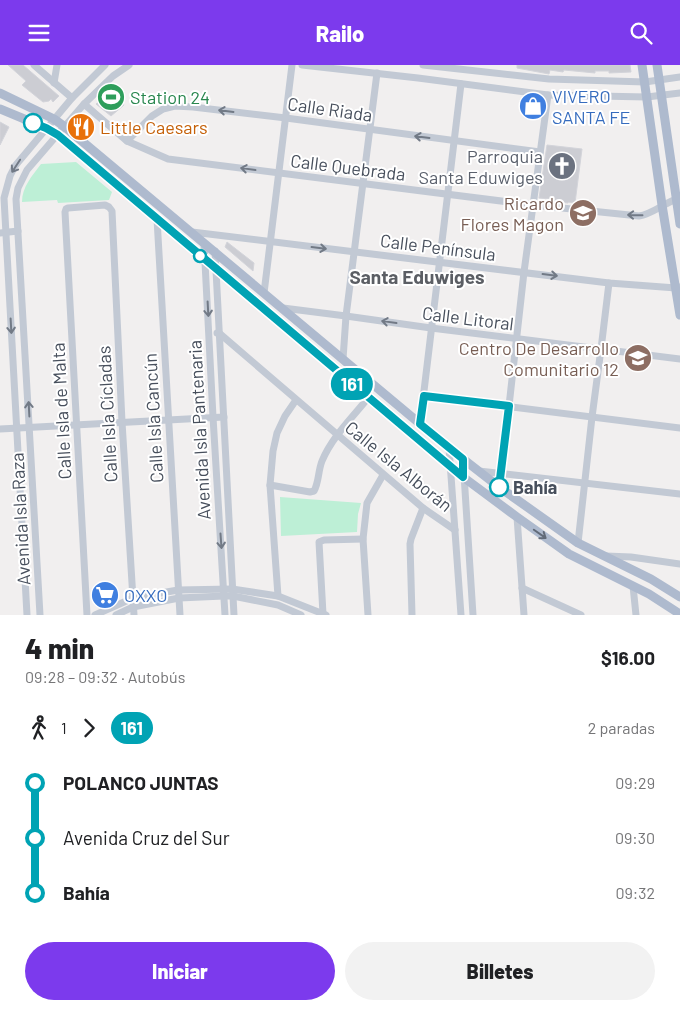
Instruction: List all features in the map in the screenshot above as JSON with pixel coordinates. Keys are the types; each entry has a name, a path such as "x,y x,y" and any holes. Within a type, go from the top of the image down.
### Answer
{"main road":[{"path":"642,65 662,205 678,288 680,315"},
{"path":"657,65 678,199 680,224"},
{"path":"0,93 54,119 65,127 420,424 499,487 578,543 651,579 680,597"},
{"path":"0,109 58,135 463,477 569,554 649,594 680,614"}],"street":[{"path":"34,65 72,98"},
{"path":"54,83 57,65"},
{"name":"Avenida Isla Raza","path":"27,615 17,428 3,233 4,198 10,176 20,159 72,98 104,65"},
{"name":"Avenida Isla Raza","path":"40,615 16,199 18,188 27,170 84,104 113,76 129,65"},
{"path":"264,293 292,65"},
{"path":"302,65 548,95 647,97 680,93"},
{"path":"418,78 421,65 466,67 549,79 645,82 680,77"},
{"path":"343,359 346,316 377,73"},
{"path":"420,424 461,83"},
{"path":"499,487 524,272 548,95"},
{"name":"Calle Quebrada","path":"84,104 127,141 168,159 533,205 639,216 678,199"},
{"name":"Calle Riada","path":"127,141 152,116 163,109 169,107 193,107 540,152"},
{"name":"Calle Isla Cícladas","path":"68,208 105,205 112,211 133,611"},
{"name":"Calle Isla de Malta","path":"68,208 65,212 87,615"},
{"name":"Calle Isla Cancún","path":"157,219 180,615"},
{"path":"3,233 18,231"},
{"name":"Calle Península","path":"192,233 609,283 678,288"},
{"name":"Avenida Isla Pantenaria","path":"204,243 225,615"},
{"name":"Avenida Isla Pantenaria","path":"215,251 234,615"},
{"path":"578,543 609,283"},
{"name":"Calle Litoral","path":"283,308 680,359"},
{"path":"209,334 219,333"},
{"name":"Calle Isla Alborán","path":"219,333 383,475 423,508 455,530"},
{"path":"424,396 680,428"},
{"path":"270,485 310,492 314,491 322,463 329,448 368,398"},
{"path":"278,595 270,485 273,451 277,433 285,416 296,400"},
{"path":"0,429 224,417"},
{"path":"449,448 461,615"},
{"path":"463,459 473,615"},
{"path":"478,471 680,494"},
{"path":"368,615 363,539 368,503 383,475"},
{"path":"412,615 410,542 423,508"},
{"path":"517,517 524,615"},
{"path":"95,615 133,599 178,590 278,595 324,615 318,544 324,540 363,539"},
{"path":"604,556 631,557 680,565"},
{"path":"633,586 636,615"},
{"path":"522,588 581,615"},
{"path":"116,615 179,598 224,592"},
{"path":"232,592 278,605 301,615 303,606"},
{"path":"278,605 278,615"}],"green space":[{"path":"76,162 112,192 109,200 58,203 57,200 22,202 22,197 31,177 41,164"},
{"path":"280,497 361,503 357,532 281,536"}],"building":[{"path":"8,65 23,65 59,96 53,102 51,99 43,102 22,85 26,81"},
{"path":"517,65 630,65 631,72 609,73 609,71 595,71 595,73 550,70 549,74 517,68"},
{"name":"Station 24","path":"113,90 124,105 111,116 96,104"},
{"path":"0,122 9,127 0,145"},
{"name":"Parroquia Santa Eduwiges","path":"547,145 582,149 575,203 539,198"},
{"path":"227,242 254,263 253,271 225,247"}],"bus line":[{"name":"161","path":"33,123 58,135 463,477 463,459 420,424 424,396 509,406 499,487"}],"place":[{"name":"Station 24","path":"111,97"},
{"name":"VIVERO SANTA FE","path":"533,106"},
{"name":"Little Caesars","path":"81,127"},
{"name":"Parroquia Santa Eduwiges","path":"562,166"},
{"name":"Ricardo Flores Magon","path":"583,213"},
{"name":"Centro De Desarrollo Comunitario 12","path":"638,358"},
{"name":"Bahía","path":"499,487"},
{"name":"OXXO","path":"105,595"}],"district":[{"name":"Santa Eduwiges","path":"417,276"}]}
